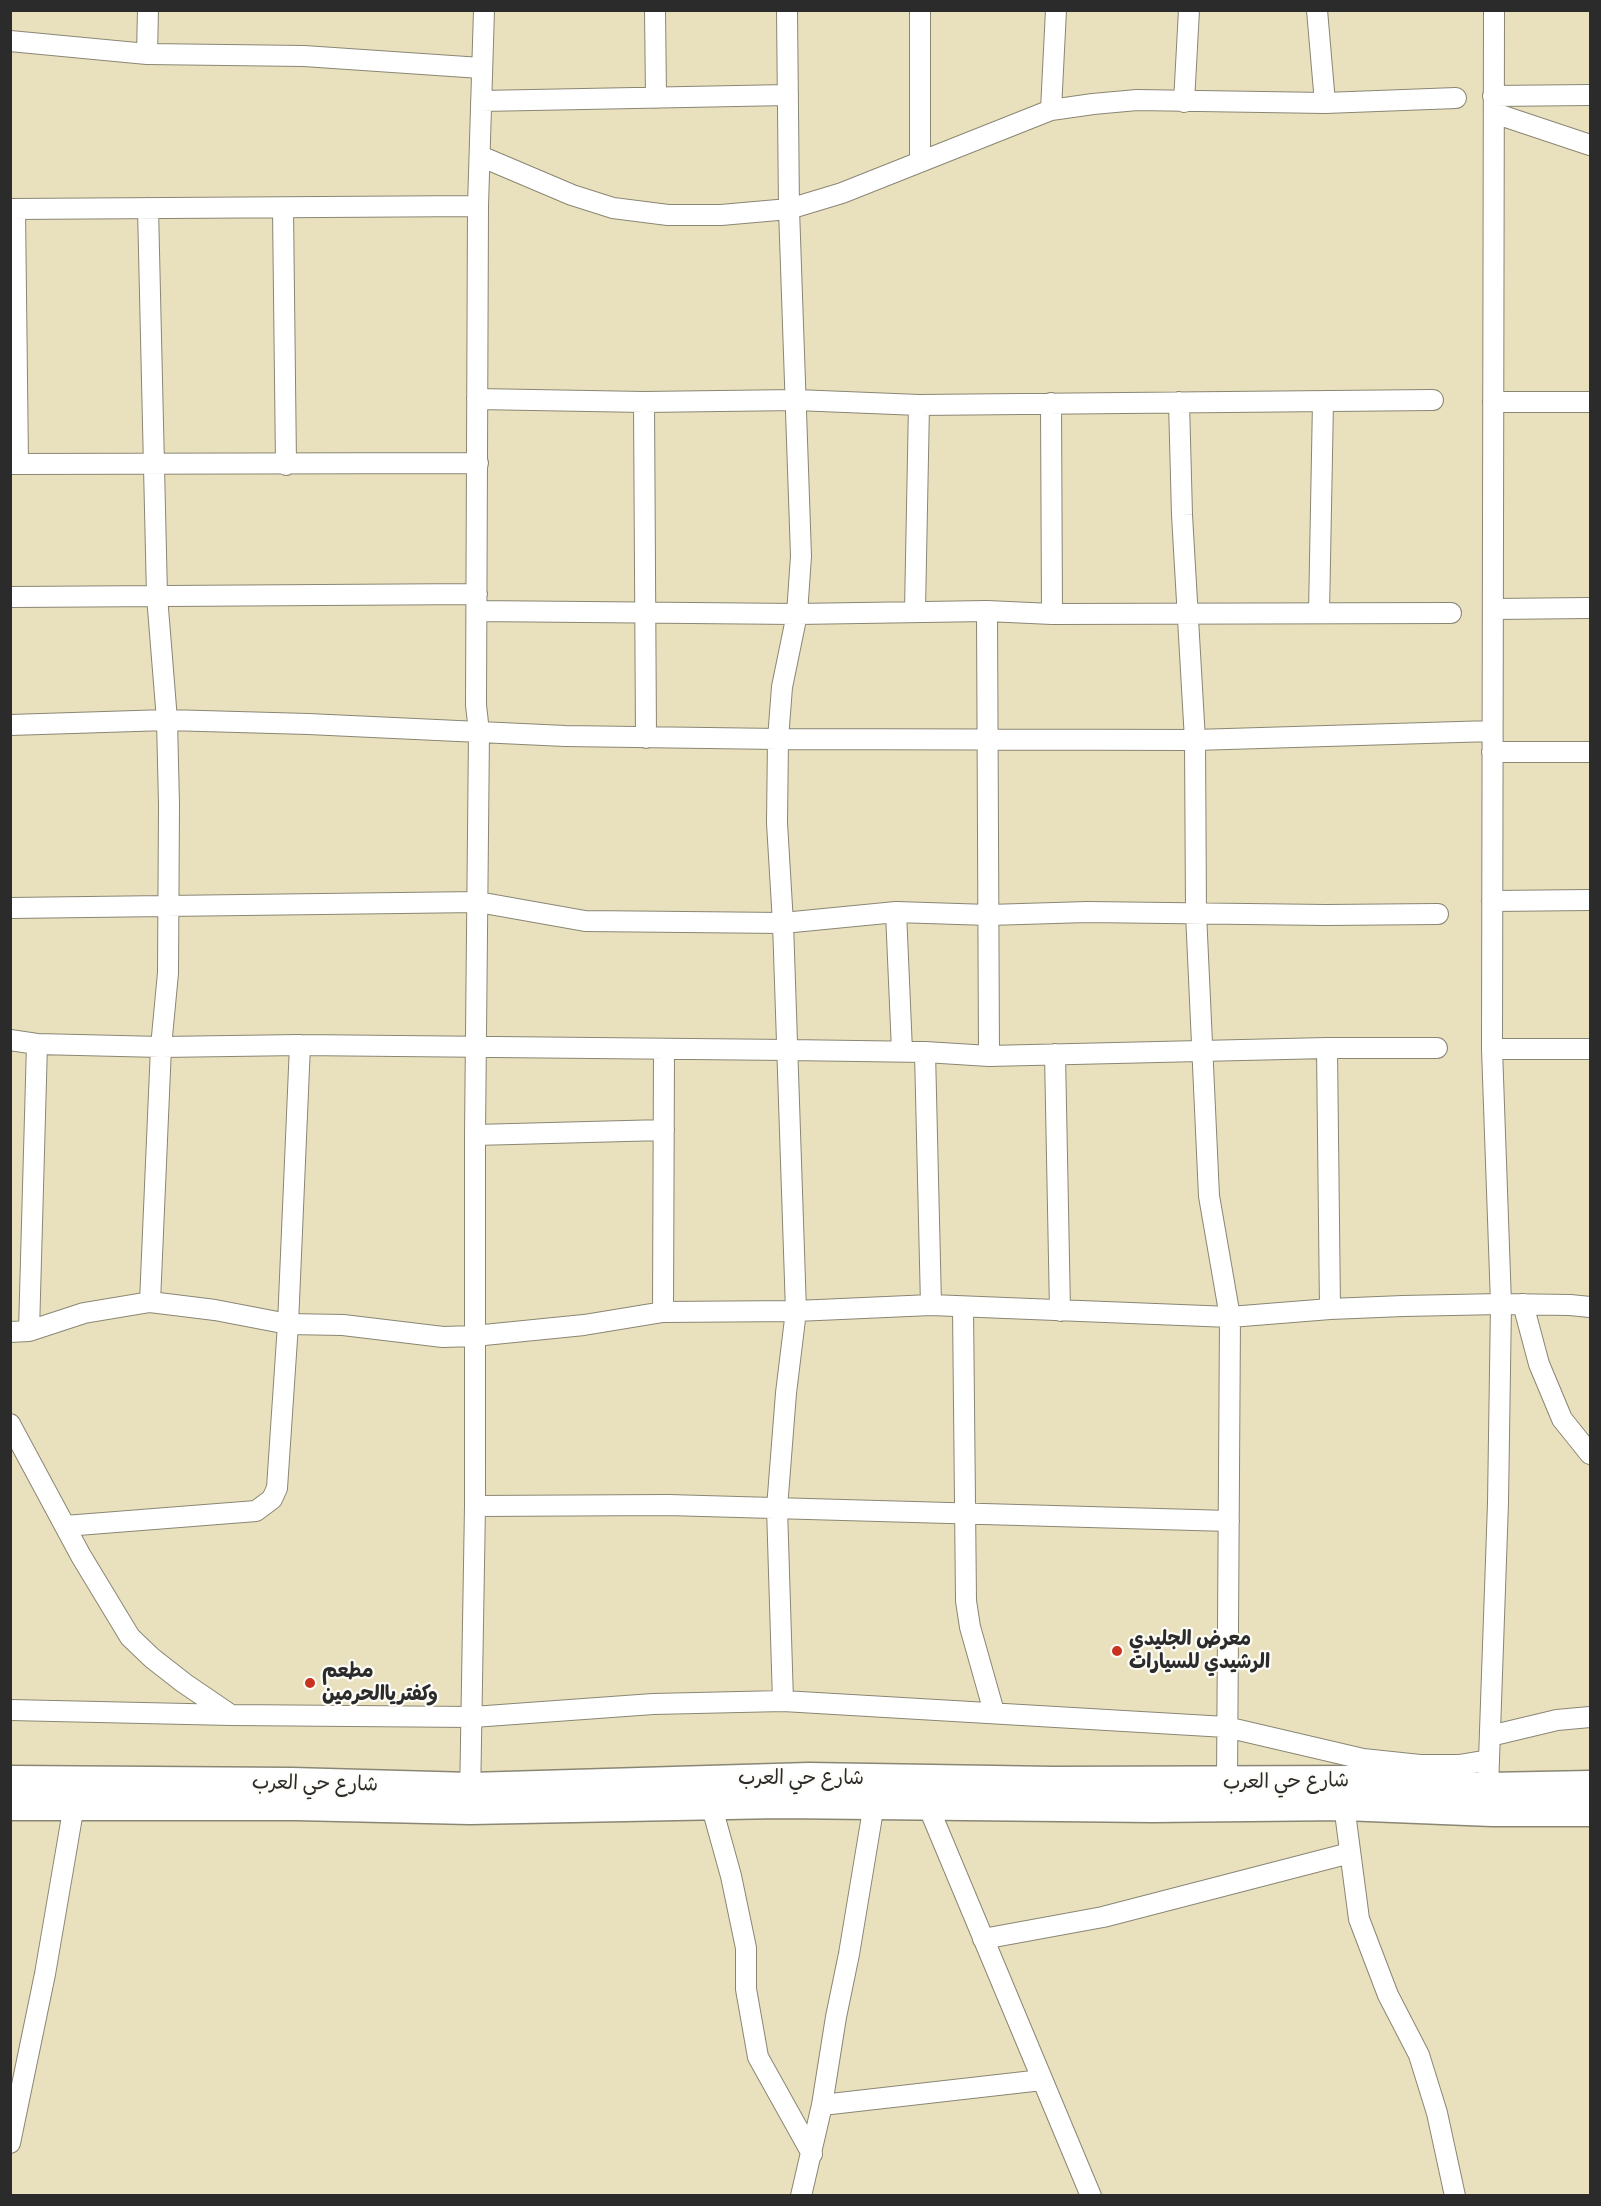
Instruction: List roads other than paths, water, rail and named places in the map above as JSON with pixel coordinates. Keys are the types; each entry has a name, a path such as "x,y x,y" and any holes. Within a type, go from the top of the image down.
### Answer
{"main road":[{"name":"شارع حي العرب","path":"25,1793 292,1783 615,1808 711,1804 842,1791 1362,1781 1489,1774 1590,1786"},
{"name":"شارع حي العرب","path":"25,1793 74,1805 296,1805 470,1798 681,1780 842,1791 874,1804 928,1806 1344,1805 1492,1811 1590,1811"}],"street":[{"path":"147,54 148,10"},
{"path":"470,1798 475,1506 475,1136 479,732 476,705 478,206 484,10"},
{"path":"655,10 656,98"},
{"path":"783,1701 777,1509 786,1393 796,1311 788,1050 777,823 778,739 782,687 797,614 801,556 789,209 787,10"},
{"path":"920,10 920,162"},
{"path":"1051,110 1056,10"},
{"path":"1184,102 1189,10"},
{"path":"1317,10 1325,103"},
{"path":"10,1710 231,1716 473,1717 653,1704 783,1701 1226,1727 1363,1759 1420,1766 1459,1765 1489,1774 1498,1503 1501,1304 1492,1049 1494,10"},
{"path":"10,41 147,54 304,56 481,68"},
{"path":"481,101 788,95"},
{"path":"1494,104 1590,95"},
{"path":"480,156 572,195 613,208 668,215 721,215 789,209 842,193 1051,110 1137,100 1325,103 1456,98"},
{"path":"1494,104 1590,145"},
{"path":"478,206 13,209 14,464 478,463"},
{"path":"147,208 157,596 167,720 168,907 168,973 161,1047 150,1302"},
{"path":"283,209 286,465"},
{"path":"477,399 644,402 796,400 919,405 1433,400"},
{"path":"644,402 646,738"},
{"path":"1179,402 1182,515 1196,740 1196,913 1209,1196 1230,1317 1227,1783"},
{"path":"1319,613 1323,402"},
{"path":"1493,402 1590,402"},
{"path":"1052,403 1052,614"},
{"path":"915,610 919,405"},
{"path":"10,597 157,596 478,603 646,612 797,614 915,610 987,610 1052,614 1451,613"},
{"path":"1492,609 1590,608"},
{"path":"987,610 989,1056"},
{"path":"10,725 167,720 646,738 778,739 1196,740 1492,731"},
{"path":"1492,752 1590,752"},
{"path":"1492,901 1590,900"},
{"path":"10,908 478,902 585,921 783,923 896,912 989,915 1087,912 1438,914"},
{"path":"896,912 902,1051"},
{"path":"10,1040 37,1044 161,1047 300,1045 902,1051 989,1056 1327,1048 1437,1048"},
{"path":"37,1044 20,1332 84,1313 150,1302 215,1310 288,1324 343,1325 443,1336 474,1336 584,1325 663,1312 796,1311 931,1305 1230,1317 1330,1309 1501,1304 1590,1307"},
{"path":"65,1526 256,1511 272,1499 278,1488 288,1324 300,1045"},
{"path":"1327,1048 1330,1309"},
{"path":"1492,1049 1590,1050"},
{"path":"663,1312 664,1050"},
{"path":"925,1052 931,1305"},
{"path":"1055,1054 1060,1311"},
{"path":"475,1136 664,1130"},
{"path":"1523,1304 1539,1364 1562,1419 1590,1454"},
{"path":"963,1307 966,1601 970,1627 994,1712"},
{"path":"10,1425 81,1556 130,1637 152,1658 231,1716"},
{"path":"475,1506 668,1505 1229,1521"},
{"path":"1490,1736 1557,1720 1590,1717"},
{"path":"711,1804 731,1876 746,1948 746,1989 758,2057 812,2154"},
{"path":"801,2196 822,2105 874,1804"},
{"path":"10,2143 45,1974 74,1805"},
{"path":"1344,1805 1359,1919 1388,1995 1419,2055 1437,2113 1455,2196"},
{"path":"928,1806 1091,2196"},
{"path":"983,1938 1103,1917 1350,1853"},
{"path":"822,2105 1042,2080"}],"place":[{"name":"معرض الجليدي الرشيدي للسيارات","path":"1117,1651"},
{"name":"مطعم وكفترياالحرمين","path":"310,1683"}]}
